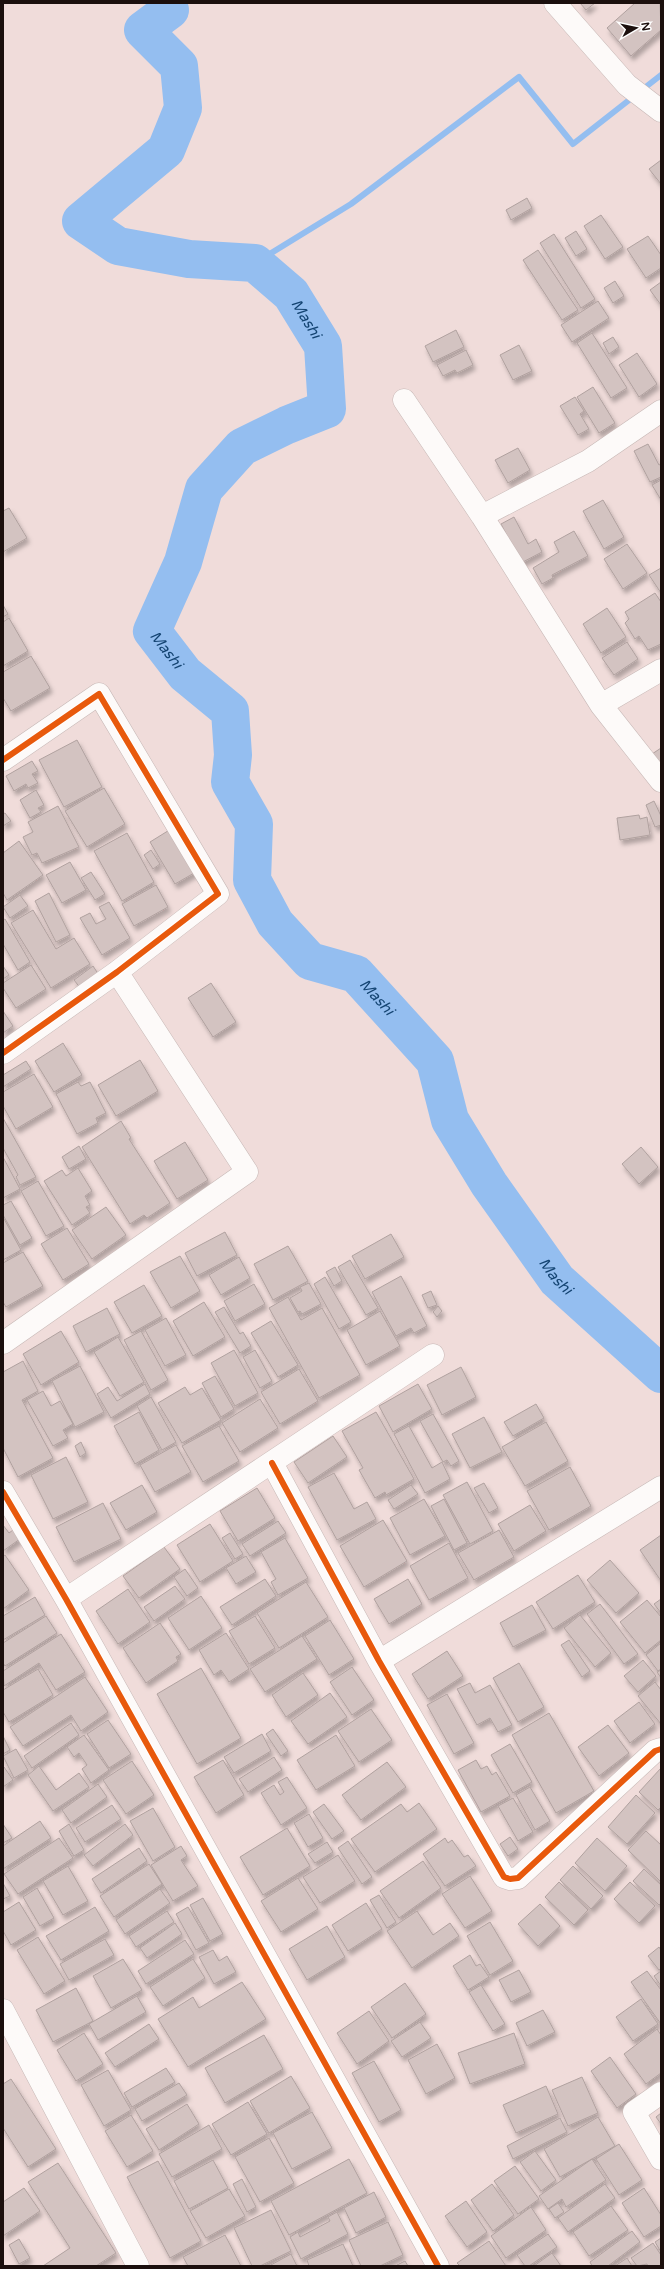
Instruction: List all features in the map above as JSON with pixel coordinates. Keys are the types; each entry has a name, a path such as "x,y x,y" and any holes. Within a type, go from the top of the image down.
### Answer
{"street":[{"path":"555,3 645,99"},
{"path":"404,400 482,516 601,705 661,781"},
{"path":"482,516 588,461 661,411"},
{"path":"601,705 661,670"},
{"path":"3,760 99,694 218,894 117,972 3,1053"},
{"path":"3,1343 247,1172 117,972"},
{"path":"66,1599 433,1355"},
{"path":"272,1463 379,1661 504,1877 510,1880 518,1878 655,1751 661,1749"},
{"path":"379,1661 661,1486"},
{"path":"3,1492 66,1599 438,2266"},
{"path":"3,2010 138,2266"},
{"path":"661,2093 634,2112 661,2159"}],"building":[{"path":"580,3 595,3 586,10"},
{"path":"635,3 660,3 661,30 631,56 607,28"},
{"path":"661,160 661,184 649,169"},
{"path":"527,198 532,208 511,220 506,210"},
{"path":"601,215 623,247 605,259 584,226"},
{"path":"576,231 587,249 576,256 565,238"},
{"path":"554,234 595,299 581,308 540,243"},
{"path":"648,236 661,255 661,268 646,278 627,249"},
{"path":"538,250 578,310 562,320 523,260"},
{"path":"615,281 624,296 613,303 604,288"},
{"path":"661,282 661,305 650,290"},
{"path":"598,301 609,318 572,342 561,325"},
{"path":"456,330 464,347 433,362 425,346"},
{"path":"592,333 627,388 611,398 577,343"},
{"path":"613,337 619,347 609,354 603,343"},
{"path":"519,345 532,371 513,380 500,355"},
{"path":"466,350 473,365 457,373 455,370 443,376 437,365"},
{"path":"637,353 657,384 639,397 619,365"},
{"path":"593,387 615,423 599,433 577,397"},
{"path":"575,397 584,411 580,414 589,429 578,435 560,406"},
{"path":"648,444 659,465 661,464 661,477 650,482 634,451"},
{"path":"518,448 530,470 508,483 495,460"},
{"path":"661,480 661,500 652,485"},
{"path":"603,500 624,537 604,549 583,511"},
{"path":"9,508 27,538 3,552 3,511"},
{"path":"514,517 528,544 536,539 542,552 521,563 501,524"},
{"path":"574,531 588,556 552,575 553,578 542,584 533,568 559,552 554,542"},
{"path":"627,544 647,573 623,589 604,559"},
{"path":"661,568 661,593 649,575"},
{"path":"655,593 661,602 661,644 648,650 639,636 635,639 625,623 629,619 625,612"},
{"path":"3,605 8,614 3,617"},
{"path":"607,608 626,637 601,653 583,624"},
{"path":"9,618 28,651 3,666 3,622"},
{"path":"627,642 638,659 614,675 602,658"},
{"path":"31,656 50,688 11,711 3,698 3,672"},
{"path":"77,740 102,787 64,807 39,760"},
{"path":"661,748 661,768 652,754"},
{"path":"32,761 38,771 32,774 38,783 28,788 26,784 14,791 6,776"},
{"path":"104,788 125,824 87,847 65,811"},
{"path":"36,790 44,805 38,808 41,812 30,818 20,800"},
{"path":"654,801 661,816 661,825 655,827 646,805"},
{"path":"58,806 79,847 42,863 37,853 32,855 23,837 33,832 28,822"},
{"path":"5,813 11,821 3,826 3,814"},
{"path":"639,815 640,819 647,817 650,835 620,840 617,818"},
{"path":"171,829 196,872 175,884 150,842"},
{"path":"127,833 154,882 122,901 94,851"},
{"path":"19,841 43,875 7,900 3,893 3,853"},
{"path":"151,850 160,864 153,869 144,855"},
{"path":"70,862 86,890 62,903 46,875"},
{"path":"91,872 105,894 95,900 81,878"},
{"path":"156,885 168,907 134,926 122,904"},
{"path":"49,893 70,935 56,942 35,901"},
{"path":"20,895 28,906 10,918 3,907"},
{"path":"109,902 130,938 102,955 80,918 90,913 96,924 106,919 99,907"},
{"path":"33,910 56,949 74,938 90,964 51,988 11,923"},
{"path":"5,919 30,962 18,970 3,944 3,920"},
{"path":"31,965 46,989 16,1008 3,988 3,983"},
{"path":"3,966 9,975 3,979"},
{"path":"93,966 99,975 81,989 74,980"},
{"path":"211,983 236,1022 213,1037 188,998"},
{"path":"3,1011 13,1026 3,1033"},
{"path":"63,1043 82,1075 54,1092 35,1061"},
{"path":"140,1060 158,1091 116,1116 98,1085"},
{"path":"26,1061 31,1069 3,1087 3,1075"},
{"path":"34,1074 53,1107 16,1129 3,1106 3,1092"},
{"path":"78,1082 81,1086 90,1082 106,1113 96,1118 98,1123 77,1134 56,1094"},
{"path":"3,1118 36,1177 20,1185 16,1177 18,1175 3,1148"},
{"path":"121,1121 131,1138 129,1139 170,1203 147,1218 144,1215 130,1224 82,1147"},
{"path":"185,1142 208,1180 177,1199 154,1161"},
{"path":"79,1146 86,1159 69,1169 62,1157"},
{"path":"641,1147 658,1167 639,1184 622,1164"},
{"path":"3,1157 20,1189 3,1198"},
{"path":"78,1168 92,1191 85,1196 90,1205 86,1207 90,1213 72,1225 44,1181 62,1170 66,1176"},
{"path":"38,1181 64,1226 46,1236 21,1191"},
{"path":"11,1201 32,1238 20,1245 3,1215 3,1205"},
{"path":"106,1207 126,1235 92,1259 72,1230"},
{"path":"3,1217 21,1250 3,1260"},
{"path":"67,1228 89,1264 63,1280 41,1244"},
{"path":"225,1232 237,1255 197,1276 185,1253"},
{"path":"391,1234 404,1257 365,1279 352,1256"},
{"path":"288,1246 308,1281 273,1300 254,1264"},
{"path":"23,1252 43,1286 6,1307 3,1302 3,1263"},
{"path":"180,1256 200,1291 171,1308 150,1272"},
{"path":"239,1257 250,1278 221,1295 209,1275"},
{"path":"350,1260 378,1308 366,1315 338,1267"},
{"path":"335,1267 342,1281 334,1286 326,1272"},
{"path":"401,1276 427,1326 414,1333 411,1328 396,1336 372,1292"},
{"path":"325,1277 351,1322 339,1329 314,1284"},
{"path":"309,1283 321,1304 302,1314 300,1311 298,1312 290,1298 302,1291 300,1287"},
{"path":"254,1284 265,1304 235,1321 224,1301"},
{"path":"144,1285 162,1316 132,1333 114,1302"},
{"path":"431,1291 437,1305 428,1308 422,1295"},
{"path":"288,1297 301,1320 322,1308 360,1375 319,1398 269,1308"},
{"path":"204,1302 225,1337 193,1356 173,1321"},
{"path":"438,1306 442,1311 437,1317 433,1312"},
{"path":"224,1307 240,1334 243,1332 251,1346 240,1353 215,1312"},
{"path":"107,1308 120,1334 86,1352 73,1326"},
{"path":"380,1311 400,1346 366,1365 347,1330"},
{"path":"166,1318 186,1355 165,1366 145,1330"},
{"path":"271,1321 298,1365 278,1377 251,1333"},
{"path":"61,1331 79,1362 41,1385 23,1354"},
{"path":"141,1331 168,1380 151,1390 124,1340"},
{"path":"118,1337 144,1382 120,1396 94,1352"},
{"path":"234,1350 258,1393 235,1406 211,1363"},
{"path":"255,1350 272,1381 260,1388 243,1357"},
{"path":"23,1361 38,1391 22,1400 53,1458 18,1477 3,1448 3,1372"},
{"path":"80,1366 104,1412 75,1427 52,1381"},
{"path":"461,1367 476,1397 442,1415 427,1385"},
{"path":"299,1369 318,1401 280,1424 261,1392"},
{"path":"215,1376 234,1409 221,1417 202,1383"},
{"path":"145,1384 150,1394 111,1418 97,1394 108,1387 117,1401"},
{"path":"418,1384 432,1409 393,1432 379,1406"},
{"path":"185,1387 190,1395 202,1388 221,1420 182,1443 158,1403"},
{"path":"43,1391 51,1406 60,1401 73,1424 63,1430 68,1438 53,1446 27,1400"},
{"path":"151,1397 176,1442 162,1450 137,1406"},
{"path":"260,1399 278,1428 240,1452 222,1423"},
{"path":"536,1404 544,1418 513,1436 504,1422"},
{"path":"139,1412 159,1450 135,1464 114,1426"},
{"path":"376,1412 414,1479 386,1495 385,1492 375,1498 359,1470 363,1468 342,1431"},
{"path":"433,1414 459,1461 451,1466 447,1460 443,1462 420,1421"},
{"path":"484,1417 502,1452 470,1468 452,1434"},
{"path":"546,1422 568,1461 525,1486 502,1447"},
{"path":"219,1426 239,1461 203,1482 182,1446"},
{"path":"409,1426 432,1468 442,1462 450,1479 425,1493 394,1434"},
{"path":"333,1436 347,1457 308,1483 294,1462"},
{"path":"81,1442 86,1453 80,1457 75,1446"},
{"path":"176,1445 191,1472 155,1492 140,1465"},
{"path":"66,1457 88,1502 53,1519 31,1475"},
{"path":"570,1467 591,1506 549,1530 527,1491"},
{"path":"334,1473 354,1509 367,1502 376,1519 337,1540 308,1487"},
{"path":"467,1482 493,1531 470,1544 443,1495"},
{"path":"484,1483 498,1508 489,1513 474,1488"},
{"path":"142,1485 157,1512 126,1530 110,1503"},
{"path":"411,1485 418,1494 394,1509 388,1500"},
{"path":"257,1488 275,1518 238,1541 220,1511"},
{"path":"424,1499 445,1536 410,1555 390,1518"},
{"path":"444,1499 467,1543 454,1550 431,1506"},
{"path":"103,1503 121,1539 74,1562 56,1527"},
{"path":"530,1505 546,1531 514,1551 498,1524"},
{"path":"383,1520 407,1561 364,1587 340,1546"},
{"path":"278,1521 286,1533 250,1556 242,1544"},
{"path":"210,1524 233,1561 200,1582 177,1545"},
{"path":"3,1525 9,1533 13,1530 20,1539 3,1551"},
{"path":"499,1530 514,1557 474,1580 458,1553"},
{"path":"230,1533 243,1554 235,1559 222,1538"},
{"path":"661,1535 661,1581 640,1550"},
{"path":"285,1538 308,1578 278,1595 271,1582 276,1579 261,1552"},
{"path":"449,1543 468,1578 429,1600 410,1566"},
{"path":"164,1547 180,1569 139,1598 123,1576"},
{"path":"5,1555 29,1590 3,1609 3,1556"},
{"path":"246,1556 256,1572 236,1584 226,1568"},
{"path":"610,1560 639,1593 616,1613 587,1580"},
{"path":"185,1569 198,1588 187,1596 174,1577"},
{"path":"578,1575 595,1602 553,1629 536,1602"},
{"path":"265,1579 276,1596 232,1625 220,1607"},
{"path":"408,1579 422,1604 389,1624 374,1599"},
{"path":"306,1582 328,1617 279,1648 257,1613"},
{"path":"175,1586 185,1599 154,1621 144,1607"},
{"path":"128,1589 150,1622 118,1644 96,1611"},
{"path":"201,1596 222,1628 189,1650 168,1618"},
{"path":"35,1597 45,1615 3,1640 3,1616"},
{"path":"661,1599 661,1613 654,1604"},
{"path":"647,1600 661,1617 661,1640 645,1653 620,1622"},
{"path":"600,1604 638,1654 624,1664 587,1614"},
{"path":"532,1605 546,1630 513,1647 500,1623"},
{"path":"580,1615 611,1653 595,1667 564,1628"},
{"path":"46,1616 57,1633 5,1666 3,1663 3,1643"},
{"path":"255,1616 275,1648 249,1664 229,1631"},
{"path":"330,1620 354,1659 329,1675 305,1636"},
{"path":"160,1623 181,1654 176,1657 178,1661 146,1683 123,1648"},
{"path":"226,1633 249,1669 229,1682 221,1670 214,1675 199,1650"},
{"path":"61,1634 85,1672 56,1690 39,1663 4,1686 3,1671"},
{"path":"302,1636 317,1659 265,1692 250,1669"},
{"path":"569,1640 590,1671 582,1677 561,1645"},
{"path":"661,1643 661,1669 658,1671 646,1655"},
{"path":"447,1651 463,1676 428,1699 412,1674"},
{"path":"643,1660 656,1676 638,1692 624,1676"},
{"path":"519,1663 544,1707 518,1722 493,1678"},
{"path":"352,1667 374,1700 352,1715 330,1682"},
{"path":"201,1668 241,1738 197,1764 157,1694"},
{"path":"38,1669 53,1695 9,1722 3,1712 3,1690"},
{"path":"661,1670 661,1678 657,1672"},
{"path":"303,1673 318,1695 286,1717 272,1695"},
{"path":"85,1677 108,1712 81,1731 71,1715 23,1746 10,1727"},
{"path":"655,1682 661,1690 661,1724 638,1696"},
{"path":"470,1683 475,1693 490,1685 512,1725 498,1732 490,1718 477,1725 457,1689"},
{"path":"330,1693 347,1717 308,1744 291,1721"},
{"path":"447,1694 474,1743 454,1754 427,1705"},
{"path":"639,1702 655,1724 630,1743 614,1721"},
{"path":"371,1709 392,1740 359,1762 338,1731"},
{"path":"549,1713 594,1791 556,1813 512,1735"},
{"path":"108,1720 131,1754 109,1768 87,1734"},
{"path":"71,1723 79,1735 32,1768 24,1756"},
{"path":"608,1725 629,1753 599,1776 578,1747"},
{"path":"273,1729 288,1751 281,1756 266,1734"},
{"path":"262,1734 271,1751 234,1773 224,1757"},
{"path":"84,1735 109,1770 91,1783 82,1769 87,1765 79,1753 74,1757 67,1747"},
{"path":"336,1735 355,1766 316,1790 297,1760"},
{"path":"3,1736 10,1750 3,1754"},
{"path":"510,1744 532,1782 513,1793 491,1755"},
{"path":"16,1749 28,1770 14,1778 3,1756"},
{"path":"274,1757 282,1770 248,1792 239,1779"},
{"path":"223,1760 244,1795 216,1813 194,1777"},
{"path":"476,1760 481,1769 487,1766 492,1775 496,1772 510,1796 481,1812 458,1770"},
{"path":"132,1761 154,1795 126,1814 103,1780"},
{"path":"387,1762 406,1787 361,1820 342,1795"},
{"path":"39,1766 56,1790 79,1773 89,1787 53,1811 28,1775"},
{"path":"4,1767 13,1780 3,1787 3,1768"},
{"path":"661,1768 661,1807 658,1810 639,1792"},
{"path":"287,1777 307,1808 281,1825 261,1793 274,1785 280,1795 284,1792 278,1782"},
{"path":"98,1784 107,1797 71,1823 62,1810"},
{"path":"530,1787 550,1821 535,1830 516,1795"},
{"path":"636,1795 655,1813 627,1844 608,1827"},
{"path":"513,1798 533,1832 518,1841 498,1806"},
{"path":"419,1803 437,1829 375,1872 351,1839 401,1804 407,1812"},
{"path":"324,1804 344,1831 332,1839 313,1812"},
{"path":"112,1805 121,1819 85,1842 76,1828"},
{"path":"153,1808 175,1847 153,1861 130,1821"},
{"path":"309,1814 323,1838 308,1847 294,1823"},
{"path":"40,1821 51,1838 3,1869 3,1846"},
{"path":"3,1824 12,1838 3,1843"},
{"path":"69,1824 84,1850 74,1856 59,1831"},
{"path":"125,1824 133,1835 93,1866 84,1855"},
{"path":"287,1828 310,1866 263,1895 240,1857"},
{"path":"646,1831 661,1845 661,1882 628,1850"},
{"path":"510,1837 518,1849 508,1856 500,1844"},
{"path":"59,1838 73,1858 18,1894 4,1874"},
{"path":"445,1838 448,1843 452,1840 464,1857 468,1855 476,1866 445,1886 423,1854"},
{"path":"597,1838 627,1866 605,1891 575,1863"},
{"path":"348,1841 372,1877 362,1884 338,1848"},
{"path":"327,1842 333,1852 315,1863 308,1854"},
{"path":"181,1846 187,1856 181,1860 198,1886 173,1901 151,1865"},
{"path":"139,1848 147,1861 101,1893 92,1879"},
{"path":"338,1855 355,1881 320,1903 303,1877"},
{"path":"423,1861 441,1888 399,1918 380,1891"},
{"path":"149,1864 162,1884 114,1917 100,1896"},
{"path":"68,1866 88,1901 63,1915 43,1881"},
{"path":"573,1866 603,1896 591,1909 560,1880"},
{"path":"644,1869 661,1885 661,1903 659,1905 633,1881"},
{"path":"470,1876 492,1911 465,1928 442,1894"},
{"path":"298,1878 318,1909 281,1932 261,1901"},
{"path":"559,1882 588,1910 574,1925 545,1897"},
{"path":"630,1882 655,1906 639,1923 614,1899"},
{"path":"3,1883 10,1896 3,1899"},
{"path":"37,1888 54,1918 40,1926 23,1897"},
{"path":"160,1889 170,1903 125,1934 116,1920"},
{"path":"379,1895 396,1922 387,1928 370,1900"},
{"path":"203,1898 223,1934 210,1941 190,1905"},
{"path":"19,1902 36,1930 11,1945 3,1931 3,1912"},
{"path":"366,1903 382,1929 348,1951 332,1925"},
{"path":"540,1904 560,1926 538,1946 518,1924"},
{"path":"95,1907 109,1931 61,1960 46,1936"},
{"path":"188,1907 209,1943 196,1950 176,1914"},
{"path":"167,1911 174,1922 136,1947 129,1936"},
{"path":"417,1911 433,1935 450,1923 459,1936 412,1968 387,1931"},
{"path":"490,1922 513,1961 490,1975 467,1936"},
{"path":"175,1923 182,1934 147,1958 140,1948"},
{"path":"327,1926 345,1957 307,1980 289,1949"},
{"path":"38,1937 65,1981 44,1994 17,1950"},
{"path":"105,1939 114,1955 69,1980 60,1964"},
{"path":"185,1940 194,1954 146,1984 138,1971"},
{"path":"659,1947 661,1950 661,1968 659,1970 648,1956"},
{"path":"213,1950 219,1961 227,1956 236,1972 214,1984 199,1957"},
{"path":"470,1955 476,1966 480,1964 489,1977 468,1990 453,1966"},
{"path":"123,1959 142,1990 111,2008 93,1976"},
{"path":"193,1959 205,1978 163,2006 150,1987"},
{"path":"519,1970 531,1992 511,2002 499,1980"},
{"path":"647,1971 661,1990 661,2024 631,1982"},
{"path":"661,1971 661,1986 654,1976"},
{"path":"242,1982 266,2019 188,2067 158,2019 193,1997 199,2008"},
{"path":"405,1983 426,2014 392,2038 371,2007"},
{"path":"481,1985 505,2024 493,2031 469,1992"},
{"path":"76,1988 93,2021 53,2042 36,2010"},
{"path":"137,1996 146,2012 98,2040 89,2024"},
{"path":"641,1999 658,2024 633,2041 616,2017"},
{"path":"543,2010 555,2032 527,2046 516,2023"},
{"path":"369,2011 389,2041 357,2064 337,2033"},
{"path":"420,2022 431,2038 402,2057 391,2041"},
{"path":"149,2024 159,2039 115,2067 105,2053"},
{"path":"657,2029 661,2035 661,2073 646,2084 624,2054"},
{"path":"84,2033 103,2064 76,2081 57,2050"},
{"path":"514,2033 525,2064 470,2084 458,2053"},
{"path":"264,2035 283,2069 225,2103 205,2068"},
{"path":"437,2044 455,2078 426,2094 408,2060"},
{"path":"610,2057 636,2094 617,2108 591,2071"},
{"path":"374,2061 401,2110 379,2122 352,2073"},
{"path":"166,2068 175,2082 132,2107 124,2093"},
{"path":"108,2070 131,2110 104,2126 81,2085"},
{"path":"291,2076 310,2108 269,2133 250,2101"},
{"path":"582,2077 598,2113 568,2126 552,2090"},
{"path":"11,2079 56,2149 28,2167 3,2128 3,2084"},
{"path":"179,2083 187,2095 142,2121 135,2109"},
{"path":"546,2086 558,2114 516,2133 503,2105"},
{"path":"248,2102 267,2134 231,2155 212,2124"},
{"path":"187,2104 199,2124 159,2150 146,2129"},
{"path":"312,2112 332,2148 292,2169 273,2133"},
{"path":"661,2113 661,2124 656,2117"},
{"path":"131,2115 153,2151 127,2167 105,2131"},
{"path":"598,2117 615,2146 560,2177 544,2149"},
{"path":"560,2118 567,2132 513,2159 507,2146"},
{"path":"209,2125 222,2149 172,2177 159,2154"},
{"path":"269,2138 294,2183 260,2202 235,2157"},
{"path":"619,2144 642,2180 619,2195 596,2159"},
{"path":"535,2151 556,2180 541,2191 520,2162"},
{"path":"349,2159 367,2193 289,2235 271,2201"},
{"path":"592,2159 606,2180 566,2207 562,2199 548,2209 539,2196"},
{"path":"213,2160 228,2188 189,2209 174,2181"},
{"path":"158,2161 201,2241 170,2258 127,2177"},
{"path":"58,2163 116,2253 96,2266 43,2266 70,2248 28,2182"},
{"path":"515,2166 539,2199 518,2214 494,2181"},
{"path":"242,2179 256,2207 247,2212 233,2184"},
{"path":"492,2184 514,2215 493,2231 471,2200"},
{"path":"605,2184 615,2198 568,2232 558,2218"},
{"path":"24,2188 40,2211 3,2236 3,2202"},
{"path":"644,2188 661,2215 661,2226 644,2237 622,2203"},
{"path":"229,2189 245,2216 206,2238 190,2211"},
{"path":"374,2192 386,2217 356,2233 344,2208"},
{"path":"466,2201 487,2232 467,2247 445,2216"},
{"path":"558,2203 564,2212 555,2218 549,2209"},
{"path":"611,2206 628,2230 589,2256 573,2232"},
{"path":"531,2207 546,2230 506,2258 491,2236"},
{"path":"271,2210 291,2251 260,2266 252,2266 234,2228"},
{"path":"337,2212 348,2234 301,2259 290,2237 298,2232 300,2237 330,2221 328,2217"},
{"path":"388,2222 403,2255 380,2266 361,2266 349,2240"},
{"path":"632,2231 640,2242 608,2266 592,2266 590,2262"},
{"path":"548,2234 557,2247 529,2266 525,2266 517,2255"},
{"path":"225,2235 241,2266 188,2266 183,2257"},
{"path":"661,2238 661,2252 655,2242"},
{"path":"19,2239 30,2258 19,2264 9,2245"},
{"path":"489,2241 506,2266 460,2266 457,2263"},
{"path":"653,2243 661,2255 661,2266 648,2266 647,2264 637,2266 631,2258"},
{"path":"343,2244 353,2266 309,2266 307,2260"},
{"path":"552,2253 561,2266 534,2266"},
{"path":"291,2254 297,2266 269,2266"},
{"path":"627,2258 632,2266 615,2266"},
{"path":"405,2261 408,2266 395,2266"}],"waterway":[{"name":"Mashi","path":"165,3 170,10 143,30 179,66 183,108 166,150 81,221 118,246 189,259 255,263 291,294 323,346 327,409 287,425 242,447 204,489 183,562 152,631 185,674 230,711 233,755 230,782 254,824 252,880 275,923 310,961 356,974 435,1061 450,1120 489,1184 557,1280 661,1374"},
{"path":"255,263 351,204 519,77 573,144 661,75"}],"cycle path":[{"path":"3,760 99,694 218,894 117,972 3,1053"},
{"path":"272,1463 379,1661 504,1877 510,1879 518,1878 655,1751 661,1749"},
{"path":"3,1492 66,1599 438,2266"}]}
